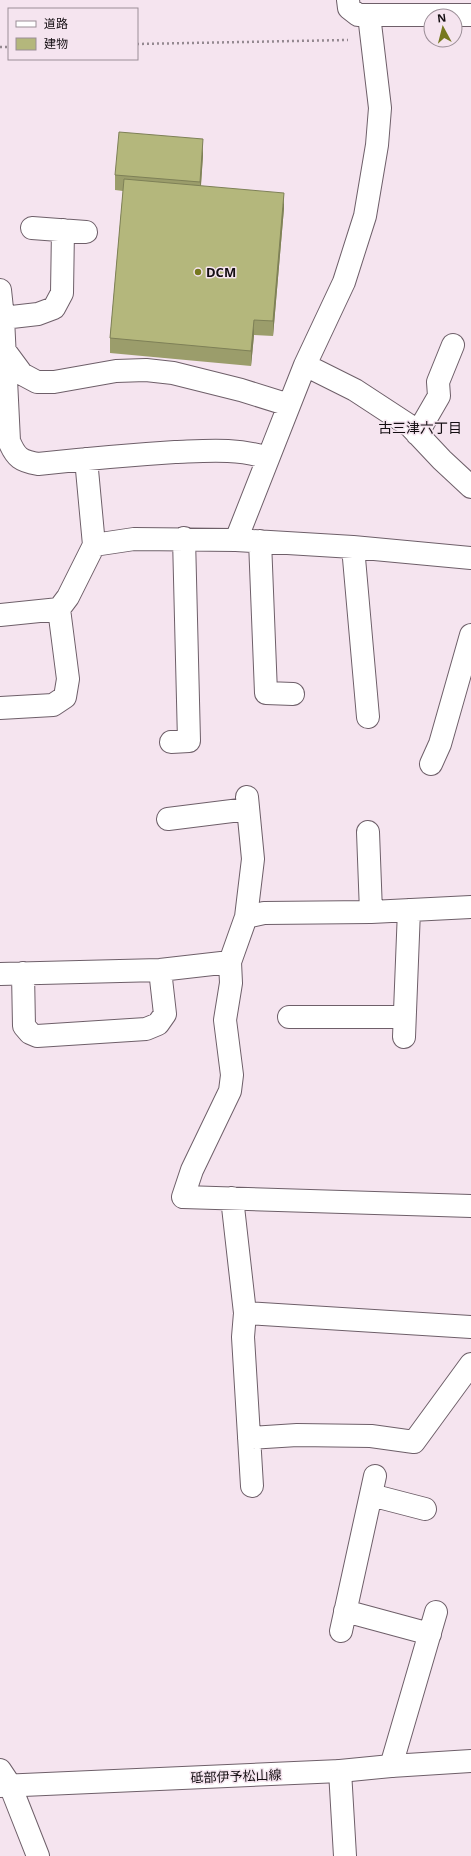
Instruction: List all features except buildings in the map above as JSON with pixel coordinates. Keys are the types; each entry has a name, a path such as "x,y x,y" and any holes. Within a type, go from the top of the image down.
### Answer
{"street":[{"path":"348,0 349,8 358,15 471,15"},
{"path":"236,540 305,365 344,282 364,216 377,145 380,108 368,15"},
{"path":"32,228 86,232"},
{"path":"3,318 38,314 54,308 62,293 63,230"},
{"path":"0,290 5,351 9,441 14,453 24,462 38,464 144,454 217,450 246,452 268,458"},
{"path":"417,434 439,396 438,382 453,345"},
{"path":"5,351 22,374 37,382 54,382 116,371 146,370 173,373 241,390 289,405"},
{"path":"305,365 355,390 410,426 465,484 471,487"},
{"path":"0,708 53,704 65,696 68,679 59,609 68,597 94,545 86,459"},
{"path":"94,545 134,539 184,538 353,547 471,558"},
{"path":"171,742 189,741 184,538"},
{"path":"260,541 266,693 293,694"},
{"path":"353,547 368,717"},
{"path":"0,615 59,609"},
{"path":"431,764 440,744 471,635"},
{"path":"168,819 248,803 253,859 246,917 230,962 231,983 225,1020 232,1075 230,1091 192,1170 182,1197 471,1206"},
{"path":"368,832 371,912"},
{"path":"246,917 264,914 371,912 471,907"},
{"path":"289,1017 404,1027 409,910"},
{"path":"0,974 160,970 230,962"},
{"path":"23,973 24,1026 30,1033 37,1036 146,1029 158,1024 165,1014 160,970"},
{"path":"232,1198 244,1313 252,1486"},
{"path":"244,1313 471,1327"},
{"path":"249,1438 297,1435 371,1436 414,1442 471,1364"},
{"path":"425,1508 373,1486 343,1621 430,1634"},
{"path":"390,1766 436,1612"},
{"name":"砥部伊予松山線","path":"3,1781 340,1771 471,1761"},
{"path":"340,1771 345,1856"},
{"path":"3,1781 38,1856"}],"path":[{"path":"138,44 372,40"}],"place":[{"name":"DCM","path":"198,272"}],"district":[{"name":"古三津六丁目","path":"420,427"}]}
